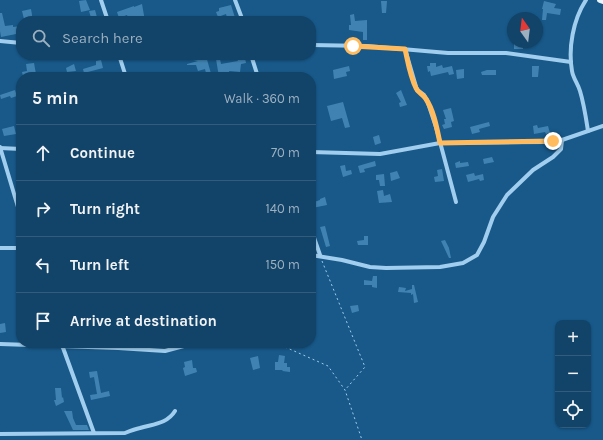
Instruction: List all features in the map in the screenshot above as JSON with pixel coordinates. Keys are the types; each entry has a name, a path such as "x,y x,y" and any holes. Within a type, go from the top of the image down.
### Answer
{"street":[{"path":"101,0 106,16"},
{"path":"235,0 241,16"},
{"path":"586,0 580,9 572,35 571,62 572,73 580,91 588,131"},
{"path":"0,41 16,43"},
{"path":"316,44 448,53 506,53 571,62"},
{"path":"405,49 416,90 424,95 427,100 436,127 456,202"},
{"path":"121,60 124,72"},
{"path":"253,60 256,72"},
{"path":"316,152 380,154 440,143 545,142 562,140 603,126"},
{"path":"316,255 370,267 386,268 440,267 463,263 477,255 484,242 493,217 507,195 533,170 553,157 561,149 562,140"},
{"path":"16,149 0,148 16,201"},
{"path":"316,243 320,255"},
{"path":"0,248 16,248"},
{"path":"0,344 16,344"},
{"path":"63,348 94,433"},
{"path":"118,348 165,351 176,348"},
{"path":"0,434 125,433 141,427 162,423 173,415 175,411"}],"path":[{"path":"320,255 365,367 345,390"},
{"path":"287,348 328,366 345,390 362,440"}],"building":[{"path":"86,0 90,10 81,12 79,1"},
{"path":"381,1 387,1 386,13 382,13"},
{"path":"544,1 556,4 554,8 561,9 560,15 547,13 546,20 543,20 542,9"},
{"path":"142,4 144,16 118,16 117,12"},
{"path":"231,5 234,16 227,16 226,14 218,16 216,12 219,11 219,8"},
{"path":"31,9 32,16 23,16 22,11"},
{"path":"95,10 97,16 90,16 89,11"},
{"path":"0,13 2,13 5,26 13,25 13,27 16,27 16,34 1,37"},
{"path":"354,14 355,21 367,20 367,40 363,40 363,32 349,30 349,25 351,25 350,15"},
{"path":"101,60 103,68 84,72 83,69 96,65 96,61"},
{"path":"193,60 207,60 211,72 206,72 205,69 198,71 196,65 187,65 198,61"},
{"path":"216,60 220,60 221,64 245,60 246,63 241,64 240,72 218,72"},
{"path":"34,63 36,72 22,72 27,71 26,64"},
{"path":"430,63 436,63 436,67 442,65 443,68 452,66 454,74 449,75 448,72 431,76 430,71 428,72 427,66 430,66"},
{"path":"74,64 76,71 67,72 66,68"},
{"path":"349,66 350,71 346,72 347,76 334,79 333,70"},
{"path":"532,66 539,66 538,77 532,77"},
{"path":"464,69 464,78 457,79 456,70"},
{"path":"496,70 496,75 482,75 481,72"},
{"path":"15,90 16,93 16,96 11,98 10,96 1,99 0,95"},
{"path":"401,90 407,105 400,107 399,103 401,102 396,93"},
{"path":"343,102 350,127 345,128 342,118 331,121 327,106"},
{"path":"451,108 454,121 451,122 452,127 444,129 442,125 445,124 444,119 446,119 443,110"},
{"path":"489,122 490,126 479,129 480,132 472,134 470,127"},
{"path":"537,125 538,128 548,126 550,133 546,134 545,132 534,134 533,126"},
{"path":"14,126 16,134 4,136 2,129"},
{"path":"379,135 381,143 375,145 373,137"},
{"path":"492,157 494,162 484,164 483,159"},
{"path":"375,161 376,166 364,169 365,172 360,173 358,166"},
{"path":"460,161 460,163 468,162 469,166 456,168 455,163"},
{"path":"345,165 346,171 351,170 352,174 343,177 340,166"},
{"path":"442,169 444,181 435,182 434,177 438,176 437,170"},
{"path":"397,171 400,178 391,181 390,173"},
{"path":"474,173 475,176 483,174 484,180 480,181 479,179 468,182 466,175"},
{"path":"384,174 385,186 380,186 379,180 376,180 376,175"},
{"path":"383,190 384,196 390,194 392,202 379,203 377,191"},
{"path":"325,197 327,205 316,207 316,201"},
{"path":"325,226 330,246 326,247 320,227"},
{"path":"364,236 368,236 368,245 358,245 357,241 364,240"},
{"path":"445,240 449,248 451,258 449,258 441,241"},
{"path":"373,276 377,276 377,288 372,287 372,285 364,285 364,280 372,281"},
{"path":"412,285 414,285 418,302 414,303 413,294 411,295 411,293 398,292 399,287 406,288 405,291 412,289"},
{"path":"358,305 359,311 352,313 350,306"},
{"path":"5,323 6,332 0,333 0,324"},
{"path":"279,355 285,356 284,363 287,363 287,367 290,367 290,372 275,370 275,362 278,362"},
{"path":"258,356 260,368 253,370 250,358"},
{"path":"192,360 193,368 196,368 197,372 185,376 183,368 185,367 184,362"},
{"path":"97,371 101,393 109,391 110,396 91,400 90,395 97,394 94,377 90,378 89,372"},
{"path":"55,388 61,388 64,402 56,406 54,400 56,400"},
{"path":"64,411 72,411 76,425 87,425 89,430 73,430"}],"route":[{"path":"353,46 405,49 416,90 424,95 427,100 440,143 553,141"}]}
